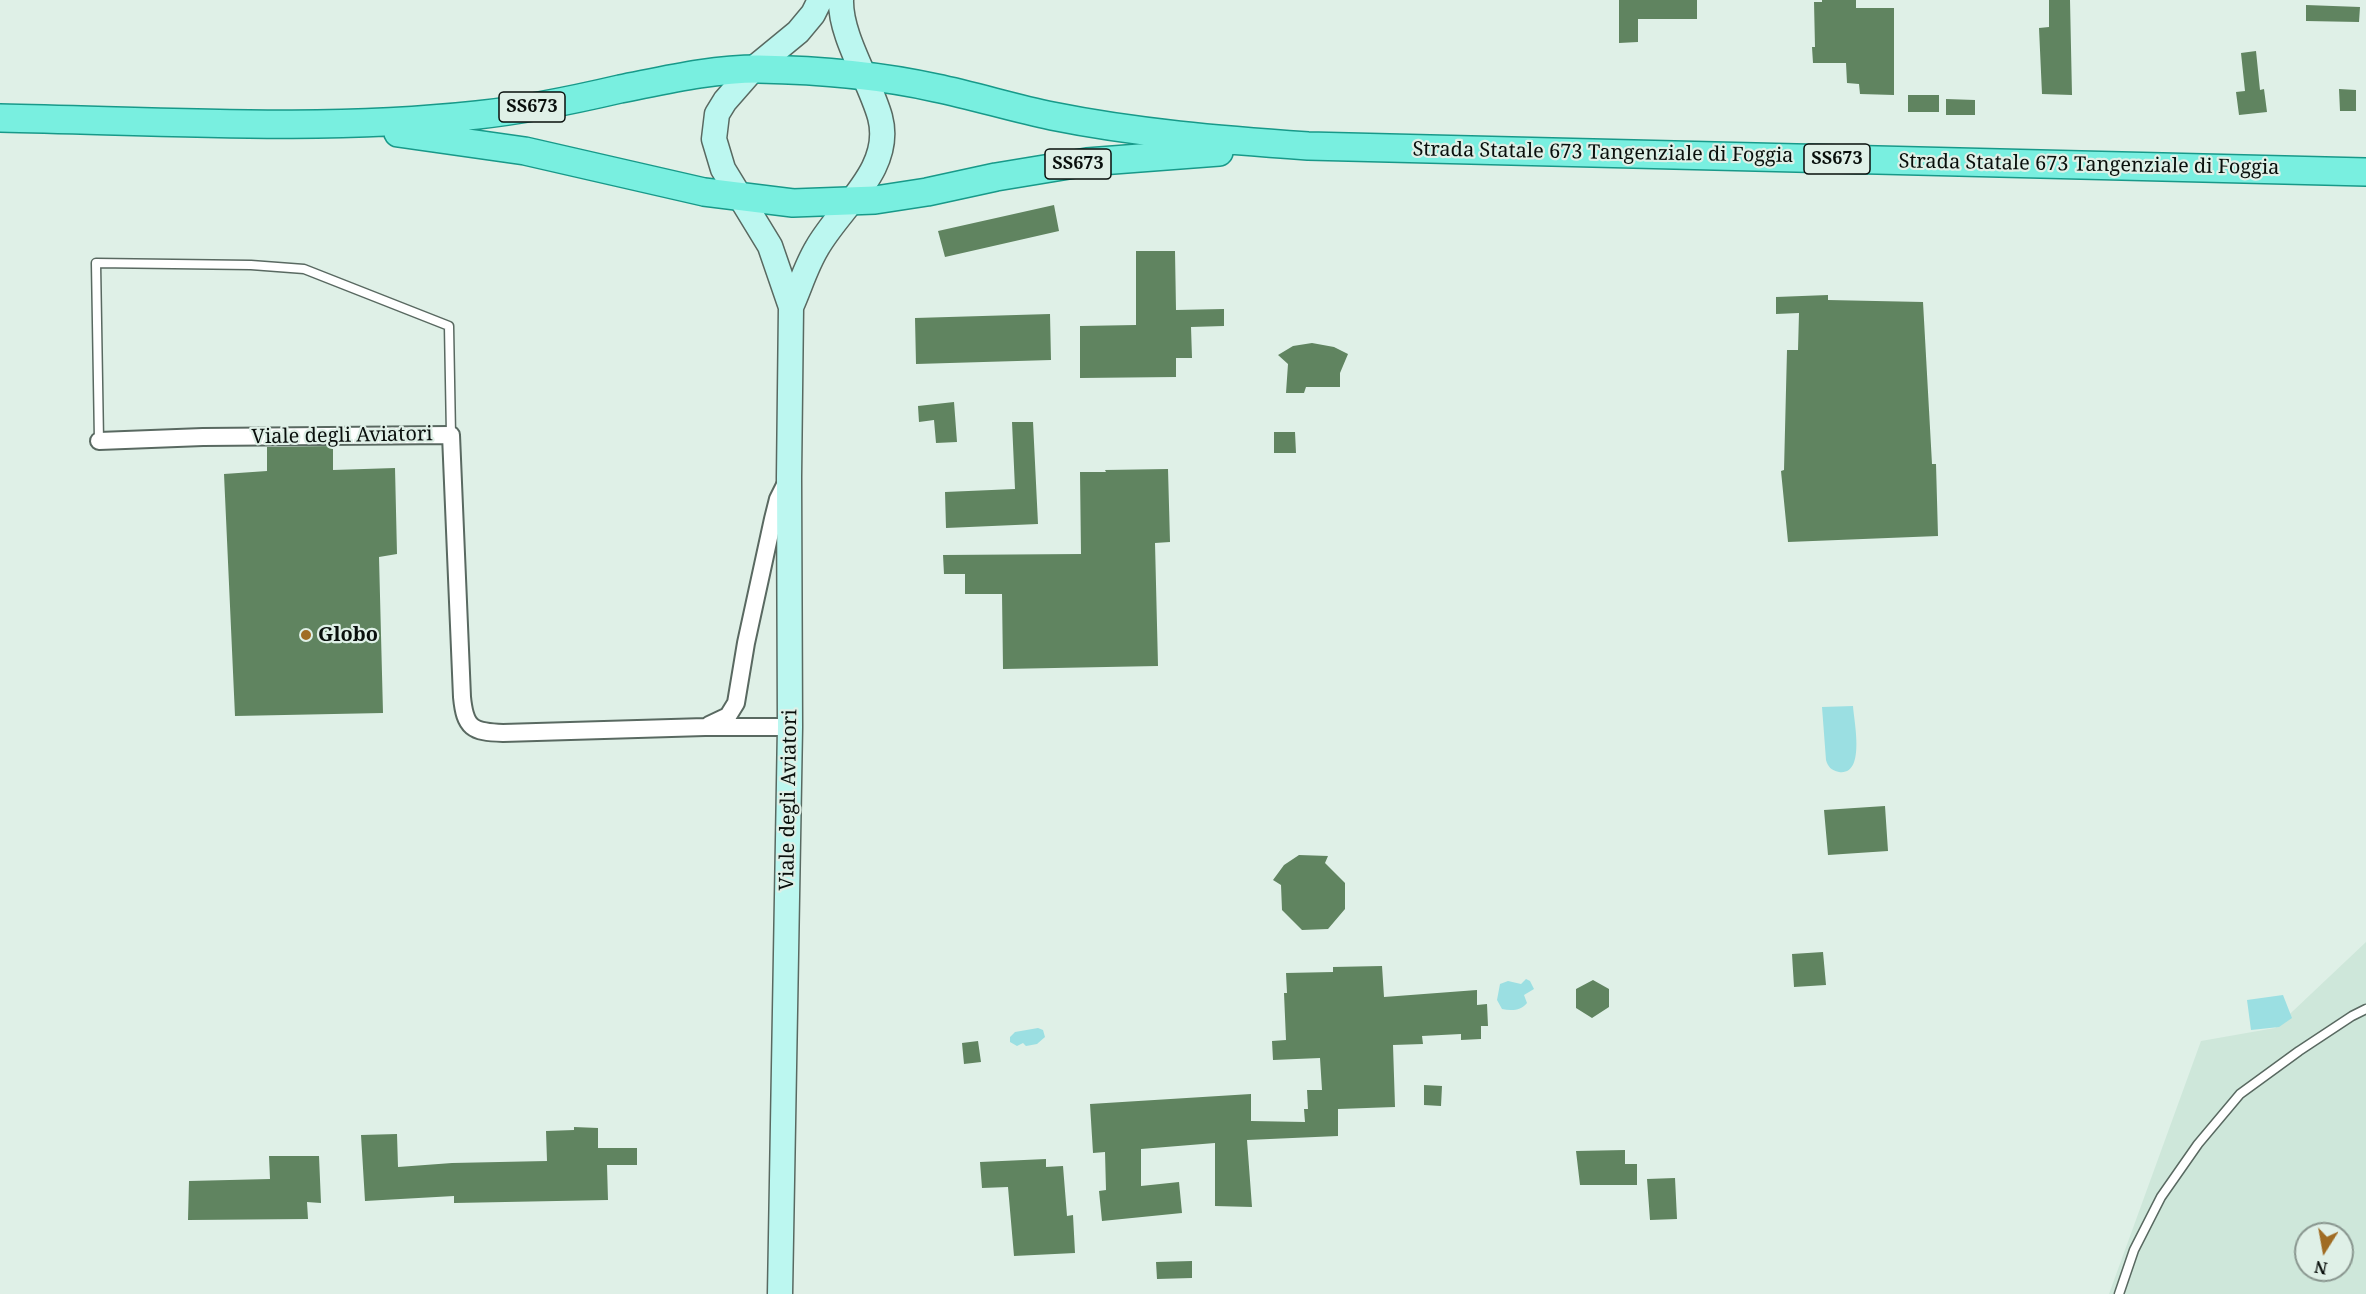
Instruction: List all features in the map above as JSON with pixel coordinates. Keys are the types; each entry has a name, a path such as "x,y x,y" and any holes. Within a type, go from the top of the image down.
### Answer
{"main road":[{"path":"740,197 717,154 714,126 717,114 724,101 753,69 798,32 813,14 820,0"},
{"path":"841,0 844,25 880,118 883,143 878,161 850,202"},
{"name":"Strada Statale 673 Tangenziale di Foggia","path":"0,118 307,125 418,120 501,112 678,77 753,69 810,70 934,87 1051,116 1100,125 1204,138 1308,146 2366,172"},
{"name":"Strada Statale 673 Tangenziale di Foggia","path":"307,125 492,145 692,189 793,203 850,202 927,192 996,177 1087,162 1308,146"},
{"name":"Viale degli Aviatori","path":"740,197 770,246 791,307 790,727 780,1294"},
{"name":"Viale degli Aviatori","path":"791,307 816,249 850,202"}],"street":[{"name":"Viale degli Aviatori","path":"99,441 203,437 451,435 462,697 465,720 470,727 490,733 705,727"},
{"path":"705,727 728,716 736,703 772,519 778,499 789,477"},
{"path":"705,727 790,727"}],"lane":[{"path":"99,441 96,263 263,265 304,269 449,326 451,435"},
{"path":"2119,1294 2134,1250 2161,1197 2198,1144 2233,1102 2240,1094 2299,1051 2366,1009"}],"shaded area":[{"path":"2366,942 2366,1294 2109,1294 2201,1041 2275,1028"}],"water":[{"path":"1853,706 1856,757 1853,765 1847,771 1839,772 1830,768 1826,760 1822,707"},
{"path":"1526,979 1530,981 1534,989 1524,995 1527,1003 1516,1010 1502,1009 1497,1000 1500,984 1508,981 1521,984"},
{"path":"2283,995 2292,1018 2279,1027 2251,1030 2247,1000"},
{"path":"1038,1028 1043,1030 1045,1037 1037,1044 1026,1046 1023,1043 1017,1046 1010,1042 1010,1037 1015,1032"}],"building":[{"path":"1619,0 1697,0 1697,19 1638,19 1638,42 1619,43"},
{"path":"1822,0 1856,0 1856,8 1894,8 1894,95 1860,94 1859,84 1847,83 1846,63 1813,63 1814,2 1822,2"},
{"path":"2049,0 2070,0 2072,95 2042,94 2039,28 2049,27"},
{"path":"2306,5 2360,7 2359,22 2306,21"},
{"path":"2256,51 2260,90 2264,89 2267,112 2239,115 2236,92 2245,91 2241,53"},
{"path":"2339,89 2356,90 2356,111 2340,111"},
{"path":"1908,95 1939,95 1939,112 1908,112"},
{"path":"1946,99 1975,100 1975,115 1946,115"},
{"path":"1054,205 1059,231 945,257 938,231"},
{"path":"1136,251 1175,251 1176,310 1224,309 1224,326 1191,327 1192,358 1176,358 1176,377 1080,378 1080,326 1136,325"},
{"path":"1828,295 1828,300 1923,302 1932,464 1936,464 1938,536 1788,542 1781,471 1784,470 1787,350 1798,350 1799,313 1776,314 1776,297"},
{"path":"1050,314 1051,360 916,364 915,318"},
{"path":"1312,343 1334,347 1348,354 1340,373 1340,387 1306,387 1304,393 1286,393 1288,364 1278,355 1293,346"},
{"path":"954,402 957,442 936,443 934,420 919,422 918,406"},
{"path":"1012,422 1033,422 1038,524 946,528 945,492 1015,489"},
{"path":"1274,432 1295,432 1296,453 1274,453"},
{"name":"Globo","path":"333,446 333,470 395,468 397,554 379,557 383,713 235,716 224,474 267,471 267,447"},
{"path":"1168,469 1170,542 1155,543 1158,666 1003,669 1002,594 965,594 965,574 944,574 943,555 1081,554 1080,472"},
{"path":"1885,806 1888,851 1828,855 1824,810"},
{"path":"1299,855 1328,856 1325,863 1345,883 1345,909 1328,929 1302,930 1282,910 1281,885 1273,880 1284,865"},
{"path":"1823,952 1826,985 1794,987 1792,954"},
{"path":"1382,966 1384,997 1477,990 1477,1005 1487,1004 1488,1026 1481,1026 1481,1039 1461,1040 1461,1034 1422,1036 1423,1044 1393,1045 1395,1107 1338,1109 1338,1136 1247,1140 1252,1207 1215,1206 1215,1143 1141,1149 1141,1186 1179,1182 1182,1213 1102,1221 1099,1191 1106,1190 1105,1152 1093,1153 1090,1104 1251,1094 1251,1121 1305,1122 1304,1109 1308,1109 1307,1090 1322,1090 1320,1058 1273,1060 1272,1041 1286,1040 1284,993 1287,993 1286,973 1333,972 1333,967"},
{"path":"1593,980 1609,989 1609,1007 1592,1018 1576,1008 1576,989"},
{"path":"978,1041 981,1062 964,1064 962,1043"},
{"path":"1424,1085 1442,1086 1441,1106 1424,1105"},
{"path":"574,1127 598,1128 598,1148 637,1148 637,1165 607,1165 608,1200 454,1203 454,1196 365,1201 361,1135 397,1134 398,1167 452,1163 547,1161 546,1131 574,1130"},
{"path":"1625,1150 1625,1164 1637,1164 1637,1185 1580,1185 1576,1151"},
{"path":"269,1156 319,1156 321,1203 307,1202 308,1219 188,1220 189,1181 270,1179"},
{"path":"1046,1159 1046,1167 1063,1166 1067,1216 1073,1215 1075,1253 1014,1256 1008,1187 982,1188 980,1162"},
{"path":"1675,1178 1677,1219 1650,1220 1647,1179"},
{"path":"1192,1261 1192,1278 1157,1279 1156,1262"}],"place":[{"name":"Globo","path":"306,635"}]}
